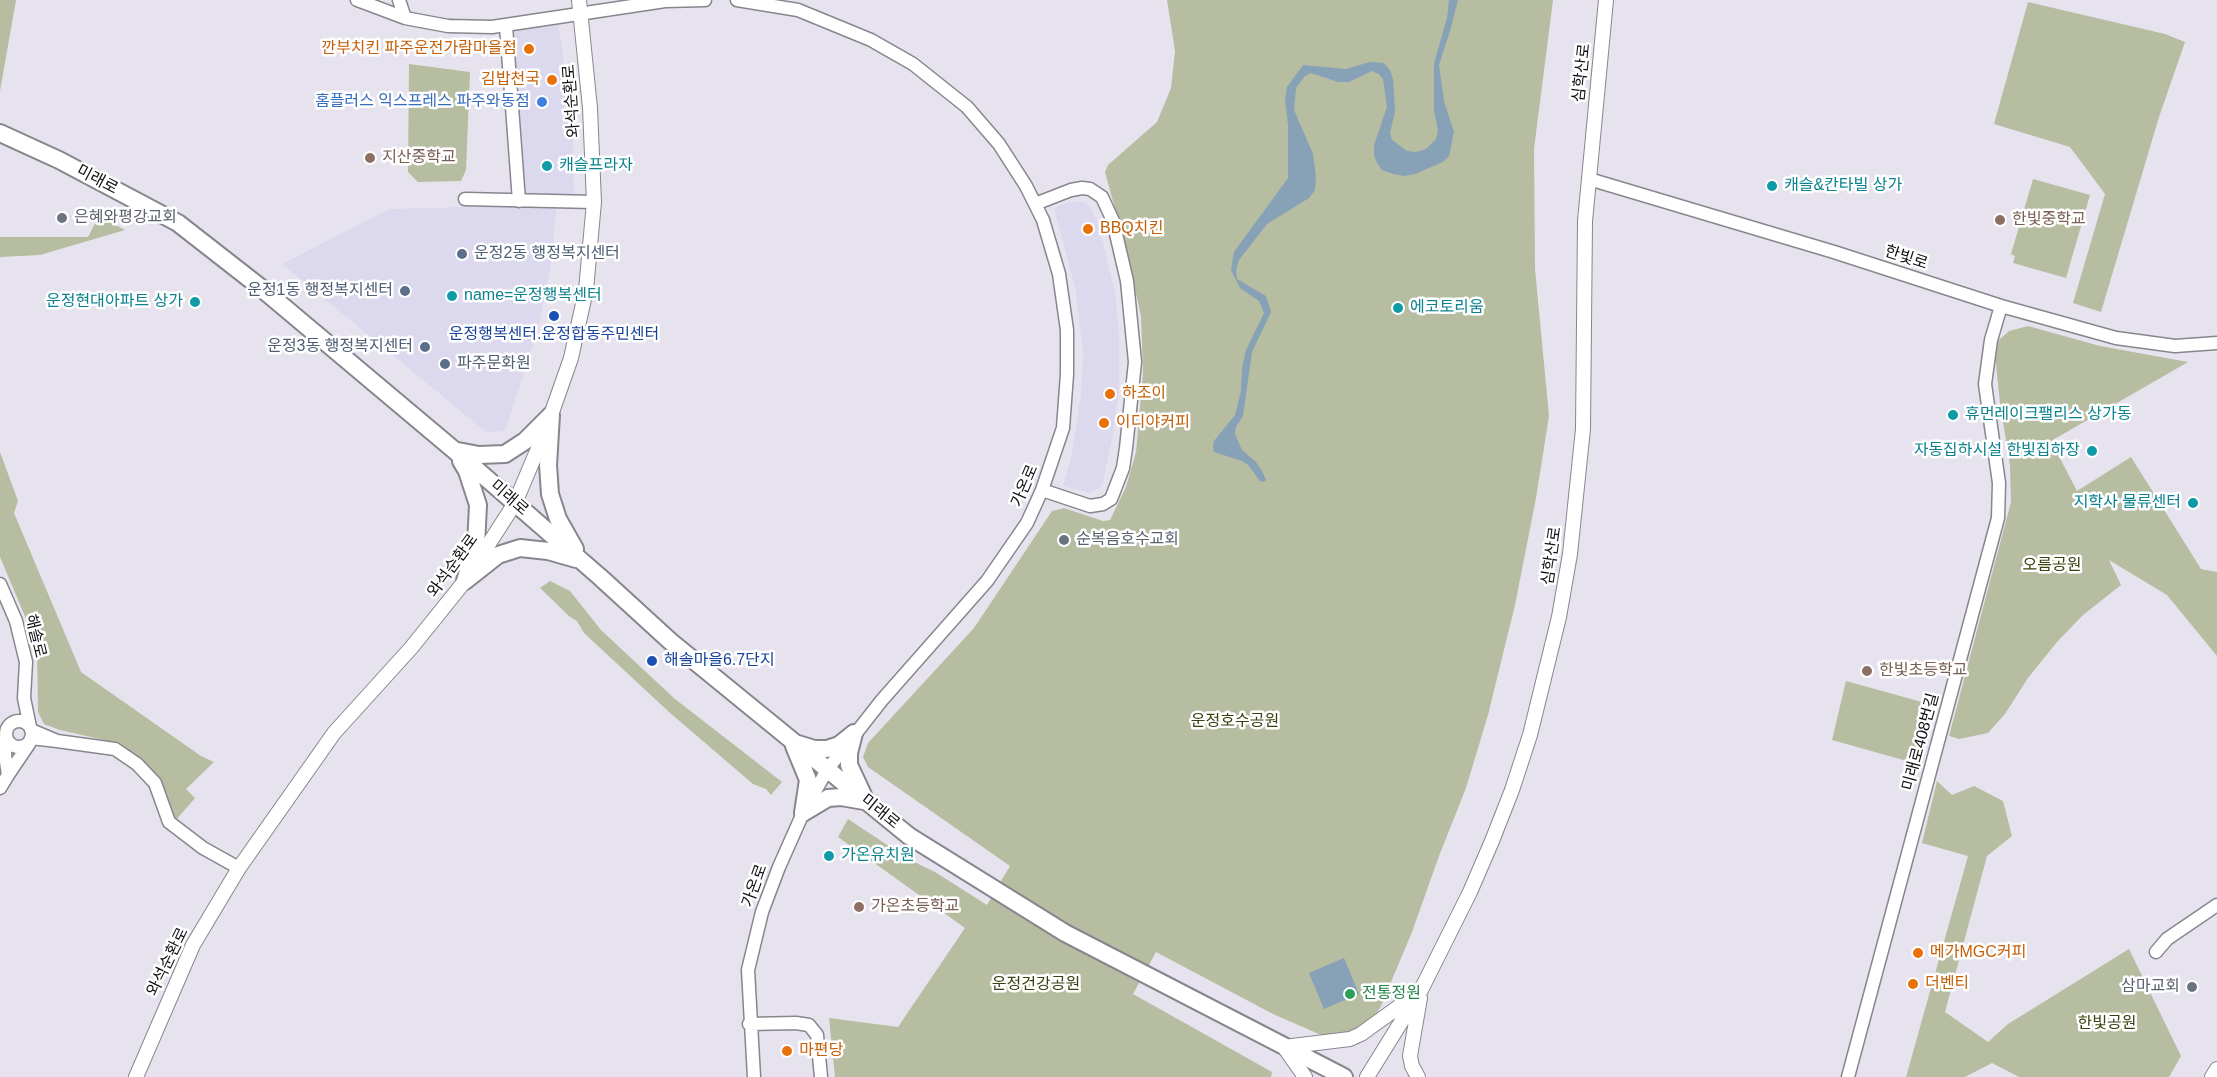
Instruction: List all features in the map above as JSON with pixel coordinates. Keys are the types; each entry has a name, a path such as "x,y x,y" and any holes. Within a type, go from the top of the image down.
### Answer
{"main road":[{"name":"미래로","path":"0,134 59,160 178,223 260,287 454,450 670,641 909,836 1065,933 1284,1047"},
{"path":"454,450 479,455 505,454 525,441 551,415"},
{"path":"551,415 548,465 550,494 558,519 581,561"},
{"path":"454,450 467,471 478,505 476,545 465,581"},
{"path":"465,581 498,555 520,548 548,551 581,561"},
{"path":"793,742 814,749 827,749 839,745 854,733"},
{"path":"854,733 849,753 849,765 853,778 867,802"},
{"path":"793,742 808,780 803,813"},
{"path":"803,813 828,798 841,797 867,802"},
{"path":"1284,1047 1344,1077"}],"street":[{"path":"357,0 405,18 448,26 506,26 580,7 705,0"},
{"path":"399,0 405,18"},
{"name":"가온로","path":"737,0 798,10 871,40 913,64 967,107 992,136 1026,186 1043,220 1059,274 1067,330 1063,428 1042,490 1027,523 987,581 854,733 827,770 803,813 776,876 762,912 748,970 749,1024 754,1077"},
{"name":"심학산로","path":"1367,1077 1421,990 1470,891 1512,790 1533,723 1559,617 1570,554 1582,429 1585,221 1606,0"},
{"name":"와석순환로","path":"136,1077 193,945 239,868 334,733 411,648 465,581 514,503 551,415 571,358 585,290 594,202 590,108 580,7"},
{"path":"506,26 519,201"},
{"name":"한빛로","path":"1588,179 1834,252 2001,306 2116,338 2175,346 2217,344"},
{"path":"1035,204 1082,188 1090,189 1102,197 1113,221 1127,281 1135,362 1123,468 1111,498 1103,504 1090,506 1042,490"},
{"path":"465,200 594,202"},
{"name":"미래로408번길","path":"1848,1077 1998,518 1999,483 1985,384 1991,340 2001,306"},
{"name":"해솔로","path":"0,584 16,621 26,662 24,698"},
{"path":"8,775 5,754 7,731 24,698"},
{"path":"0,788 29,744 31,731 24,698"},
{"path":"31,731 27,744 19,747 11,744 7,731 12,722 21,720 31,731 57,741 115,749 137,764 155,783 170,822 203,848 239,868"},
{"path":"2156,952 2167,939 2217,904"},
{"path":"1305,1077 1284,1047 1350,1039 1361,1034 1421,990"},
{"path":"1418,1077 1412,1066 1410,1046 1421,990"},
{"path":"749,1024 809,1025 817,1035 821,1077"},
{"path":"2212,1077 2217,1069"}],"shaded area":[{"path":"558,18 573,132 574,202 557,202 550,269 540,322 505,431 486,432 282,264 389,209 465,207 465,199 519,201 506,26"},
{"path":"1077,201 1086,203 1093,211 1099,227 1115,292 1119,335 1119,390 1113,435 1102,486 1090,493 1063,486 1071,458 1081,394 1083,353 1075,287 1054,209 1059,205"}],"green space":[{"path":"0,0 16,0 0,91"},
{"name":"운정호수공원","path":"1167,0 1553,0 1534,149 1535,269 1549,416 1515,605 1488,715 1466,788 1412,932 1381,1006 1368,1028 1328,1038 1273,1014 1156,952 1133,994 1272,1072 1271,1077 835,1077 829,1018 898,1027 965,928 838,837 848,819 910,860 935,872 987,905 1010,866 868,767 863,757 868,743 974,628 1052,511 1064,508 1103,521 1110,520 1126,487 1136,452 1143,373 1141,316 1105,172 1108,165 1157,122 1171,88 1175,51"},
{"path":"2028,2 2165,34 2185,42 2159,117 2101,312 2073,303 2105,194 2070,147 1994,124"},
{"path":"409,64 470,72 466,170 461,181 418,182 408,172"},
{"path":"2033,179 2090,195 2066,278 2013,263 2015,256 2011,254"},
{"path":"99,216 125,230 40,255 0,257 0,237 88,237"},
{"name":"오름공원","path":"2028,326 2100,346 2188,362 2051,441 2077,491 2131,457 2201,569 2217,572 2217,656 2167,595 2109,560 2121,585 2083,615 2057,642 2028,678 2005,714 1988,733 1959,739 1949,736 2011,502 2010,466 1995,355 1999,340 2009,331"},
{"path":"0,452 18,501 14,513 81,672 201,756 214,762 186,789 195,798 176,820 148,768 135,754 104,740 44,724 38,712 37,645 0,557"},
{"path":"550,581 570,591 601,630 675,699 782,782 771,795 766,789 753,784 669,712 584,633 577,621 540,588"},
{"path":"1846,681 1929,704 1914,763 1832,740"},
{"name":"한빛공원","path":"1937,781 1952,795 1974,786 2003,801 2012,836 1987,856 1945,1012 1988,1042 2008,1024 2129,949 2181,1056 2169,1077 2019,1077 1992,1063 1965,1077 1906,1077 1968,856 1922,843"}],"water":[{"path":"1449,0 1458,0 1439,65 1444,101 1454,132 1449,156 1443,162 1405,176 1382,170 1374,155 1374,145 1387,107 1383,79 1379,74 1372,71 1349,82 1338,82 1311,73 1305,76 1296,88 1294,110 1313,154 1315,190 1309,198 1267,224 1239,260 1236,270 1237,279 1266,296 1271,312 1252,352 1243,416 1236,427 1235,434 1242,450 1256,462 1262,471 1266,480 1260,481 1248,465 1214,452 1213,447 1214,441 1235,415 1241,391 1246,350 1264,313 1259,301 1240,288 1231,270 1234,252 1288,178 1288,125 1285,100 1287,87 1303,65 1346,69 1370,62 1384,63 1393,79 1395,112 1390,133 1392,140 1407,151 1416,152 1426,149 1436,139 1438,131 1434,110 1434,63 1447,18"},
{"path":"1344,958 1359,994 1324,1009 1309,973"}],"place":[{"name":"깐부치킨 파주운전가람마을점","path":"529,49"},
{"name":"김밥천국","path":"552,80"},
{"name":"홈플러스 익스프레스 파주와동점","path":"542,102"},
{"name":"지산중학교","path":"370,158"},
{"name":"캐슬프라자","path":"547,166"},
{"name":"캐슬&칸타빌 상가","path":"1772,186"},
{"name":"은혜와평강교회","path":"62,218"},
{"name":"한빛중학교","path":"2000,220"},
{"name":"BBQ치킨","path":"1088,229"},
{"name":"운정2동 행정복지센터","path":"462,254"},
{"name":"운정1동 행정복지센터","path":"405,291"},
{"name":"name=운정행복센터","path":"452,296"},
{"name":"운정현대아파트 상가","path":"195,302"},
{"name":"에코토리움","path":"1398,308"},
{"name":"운정행복센터.운정합동주민센터","path":"554,316"},
{"name":"운정3동 행정복지센터","path":"425,347"},
{"name":"파주문화원","path":"445,364"},
{"name":"하조이","path":"1110,394"},
{"name":"휴먼레이크팰리스 상가동","path":"1953,415"},
{"name":"이디야커피","path":"1104,423"},
{"name":"자동집하시설 한빛집하장","path":"2092,451"},
{"name":"지학사 물류센터","path":"2193,503"},
{"name":"순복음호수교회","path":"1064,540"},
{"name":"해솔마을6.7단지","path":"652,661"},
{"name":"한빛초등학교","path":"1867,671"},
{"name":"가온유치원","path":"829,856"},
{"name":"가온초등학교","path":"859,907"},
{"name":"메가MGC커피","path":"1918,953"},
{"name":"더벤티","path":"1913,984"},
{"name":"삼마교회","path":"2192,987"},
{"name":"전통정원","path":"1350,994"},
{"name":"마편당","path":"787,1051"}],"park label":[{"name":"운정건강공원","path":"1036,985"}]}
